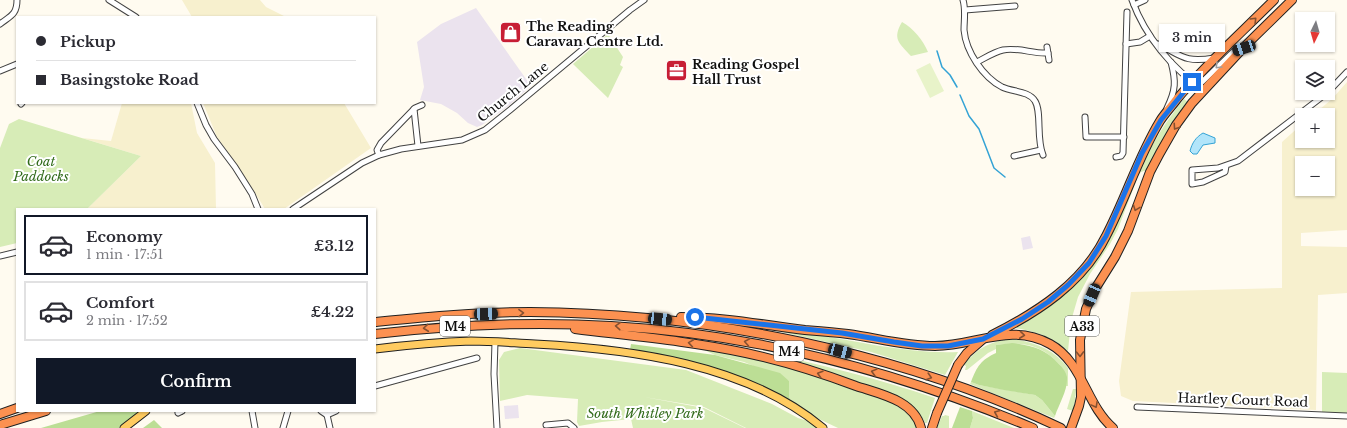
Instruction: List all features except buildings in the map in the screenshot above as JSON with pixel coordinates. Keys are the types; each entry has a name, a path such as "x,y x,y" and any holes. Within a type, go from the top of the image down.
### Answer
{"highway":[{"path":"932,428 958,365 967,353 983,339 1022,319 1048,302 1068,285 1089,263 1106,236 1142,153 1161,120 1192,82 1274,0"},
{"name":"A33","path":"1080,379 1081,329 1086,309 1092,295 1115,257 1126,235 1150,172 1160,153 1176,125 1204,90 1292,0"},
{"name":"M4","path":"376,322 472,314 529,312 645,317 695,317 842,333 922,346 948,346 983,339"},
{"name":"M4","path":"645,317 675,320 761,334 847,353 899,367 969,390 1061,428"},
{"name":"M4","path":"535,324 665,339 746,353 770,359 835,378 904,404 916,415 921,428"},
{"name":"M4","path":"376,334 450,326 584,324 643,328 723,338 780,348 896,378 984,408 1033,428"},
{"path":"983,339 1014,334 1029,336 1054,346 1074,367 1099,412 1113,428"},
{"path":"1071,428 1081,397 1080,379"},
{"path":"0,414 16,408"},
{"path":"0,426 43,412"}],"main road":[{"path":"376,349 450,342 549,344 594,349 678,362 753,386 789,404 830,428"},
{"path":"124,428 145,412"},
{"path":"814,420 823,428"}],"street":[{"path":"0,24 13,15 16,9 17,0"},
{"path":"110,0 134,16"},
{"name":"Church Lane","path":"294,208 356,167 379,155 418,146 462,140 485,130 644,0"},
{"path":"962,0 965,10 965,40 986,75 995,83 1007,89 1032,97 1038,107 1038,135 1042,153 1014,156"},
{"path":"1005,0 1006,6"},
{"path":"1145,0 1133,2 1141,21 1150,36 1171,62 1192,82 1204,90"},
{"path":"965,10 1015,6"},
{"path":"1116,157 1121,156 1123,153 1126,44 1129,23 1127,12"},
{"path":"1126,44 1140,42 1150,36"},
{"path":"1156,42 1188,60 1215,58"},
{"path":"1048,46 1049,60"},
{"path":"1192,82 1202,82 1234,51 1244,48"},
{"path":"977,62 1004,50 1014,49 1041,54 1048,53"},
{"path":"1161,120 1174,90 1174,74 1171,62"},
{"path":"0,71 16,64"},
{"path":"1335,84 1347,72"},
{"path":"1226,166 1225,172 1203,182 1192,184 1192,170 1226,166 1244,157 1317,100"},
{"path":"197,104 206,125 214,139 235,167 252,194 258,208"},
{"path":"379,155 378,150 381,143 414,109 422,105"},
{"path":"414,109 418,146"},
{"path":"1085,117 1086,136 1124,137"},
{"path":"0,256 16,252"},
{"path":"495,342 494,374 497,428"},
{"path":"376,386 478,358"},
{"name":"Hartley Court Road","path":"1138,407 1347,416"},
{"path":"252,412 255,428"},
{"path":"282,428 288,412"},
{"path":"322,412 327,415 330,428"},
{"path":"327,415 334,412"},
{"path":"546,425 568,423 574,428"}],"shaded area":[{"path":"182,0 260,0 266,7 284,16 191,16"},
{"path":"476,8 531,86 507,107 477,127 468,123 457,113 441,104 420,100 424,87 417,42 441,24"},
{"path":"1347,82 1347,230 1301,233 1301,246 1347,247 1347,293 1318,295 1316,410 1133,401 1121,396 1119,381 1131,292 1282,288 1282,142 1295,130 1295,148 1335,148 1335,108 1321,108 1331,100 1335,100 1335,96"},
{"path":"122,104 191,104 197,133 215,163 216,208 88,208 141,156 82,138 111,141"},
{"path":"203,104 345,104 371,148 285,208 264,208 217,137"},
{"path":"1030,236 1033,248 1023,250 1021,238"},
{"path":"518,405 519,418 505,419 504,406"}],"green space":[{"path":"902,22 917,35 928,52 911,56 903,48 897,37"},
{"path":"608,34 623,57 620,65 623,67 608,98 573,64"},
{"path":"930,63 944,91 930,98 916,70"},
{"path":"1184,99 1188,102 1168,130 1147,170 1141,172 1138,176 1118,229 1090,274 1078,297 1071,321 1068,351 1046,336 1015,328 1038,314 1063,295 1083,276 1094,262 1114,229 1139,171 1149,152 1159,134"},
{"name":"Coat Paddocks","path":"19,119 141,156 88,208 16,208 16,243 0,247 0,148 9,124"},
{"path":"764,328 775,328 901,349 958,352 945,375 871,352"},
{"path":"1013,339 1037,345 1057,356 1068,368 1068,386 1066,386 1064,371 1057,362 1041,350 1027,345 996,345 996,349 965,370 966,366 964,365 969,359 986,346 999,341"},
{"path":"1012,343 1026,345 1043,351 1054,359 1065,372 1067,377 1066,387 1055,416 1042,400 1035,395 979,385 971,382 980,364 996,353 996,345"},
{"path":"631,344 715,355 780,373 789,381 789,396 791,402 759,384 743,378 695,364 630,350"},
{"name":"South Whitley Park","path":"520,348 686,370 772,404 798,418 811,422 819,428 746,428 704,407 644,397 704,408 745,428 633,428 631,419 579,426 577,422 578,399 527,395 500,401 499,360 504,352"},
{"path":"702,349 749,357 803,372 890,400 910,413 918,428 838,428 819,419 791,402 789,396 789,381 744,362 715,355"},
{"path":"754,351 846,372 935,398 927,423 925,423 913,407 896,397"},
{"path":"1322,372 1347,373 1347,414 1322,413"},
{"path":"971,382 979,385 1035,395 1042,400 1055,416 1054,418 970,384"},
{"path":"1073,389 1076,389 1073,411 1067,409"},
{"path":"960,407 972,411 973,418 970,428 952,428"},
{"path":"972,411 1014,428 970,428 973,418"},
{"path":"97,412 140,412 119,428 41,428"},
{"path":"942,416 949,416 949,428 937,428"},
{"path":"154,420 162,428 143,428"}],"water":[{"path":"1203,133 1215,138 1215,143 1203,145 1197,154 1193,154 1190,151 1192,145 1196,138"}],"waterway":[{"path":"937,51 942,67 950,75 957,87"},
{"path":"960,95 969,116 979,129 994,168 1005,177"}],"place":[{"name":"The Reading Caravan Centre Ltd.","path":"510,33"},
{"name":"Reading Gospel Hall Trust","path":"677,71"}],"route":[{"path":"695,317 842,333 922,346 948,346 983,339 1022,319 1048,302 1077,277 1089,263 1106,236 1142,153 1161,120 1192,82"}]}
